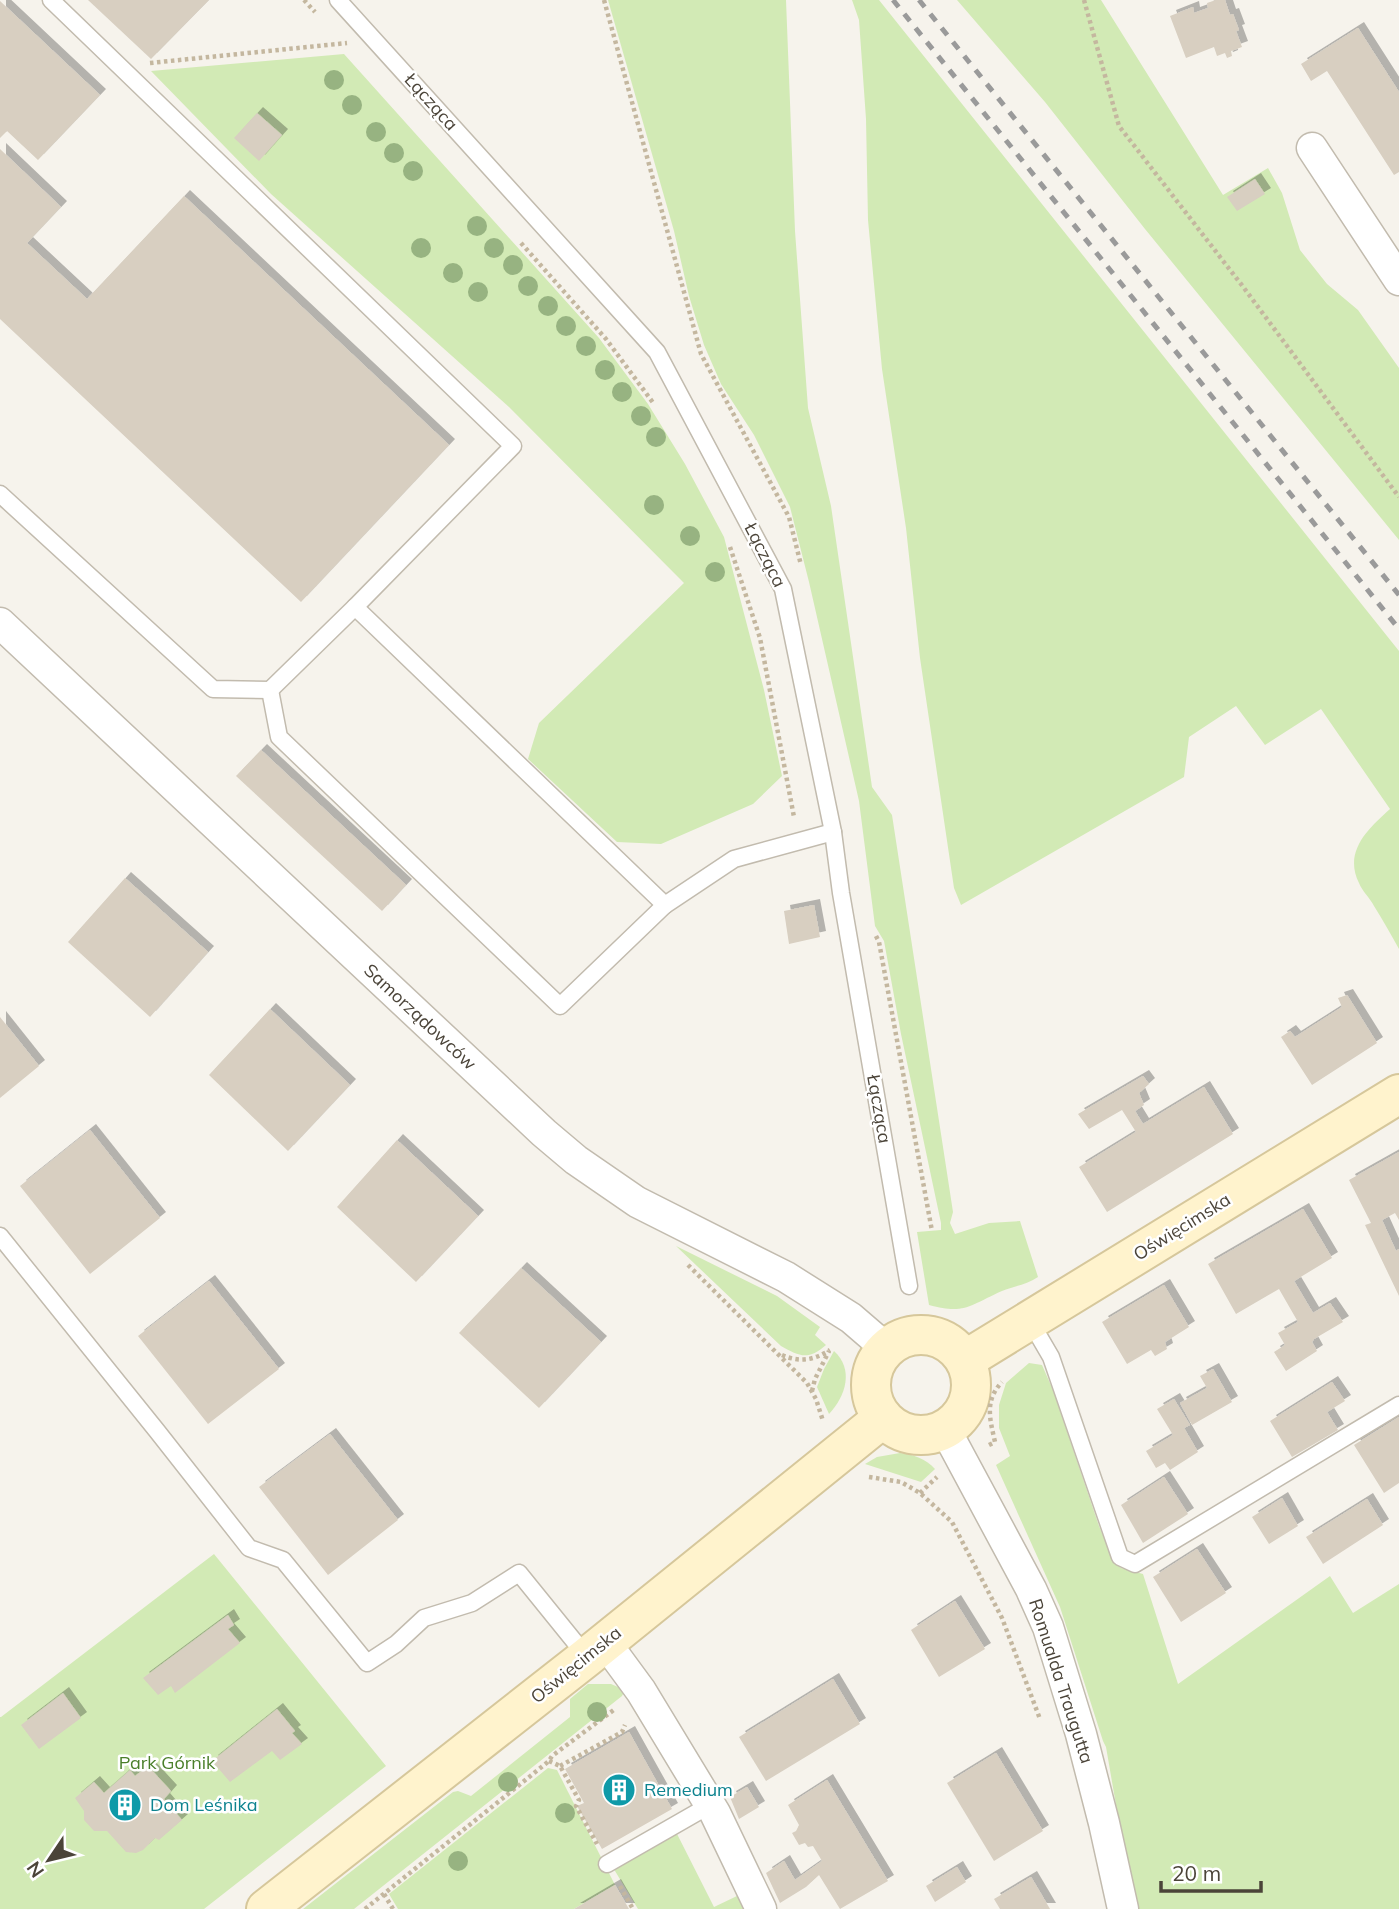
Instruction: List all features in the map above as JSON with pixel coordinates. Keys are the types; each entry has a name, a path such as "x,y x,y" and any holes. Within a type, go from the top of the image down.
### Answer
{"street":[{"path":"1312,148 1399,280"},
{"name":"Samorządowców","path":"0,623 576,1160 636,1202 786,1277 851,1318 887,1349"},
{"name":"Oświęcimska","path":"965,1360 1399,1094"},
{"path":"929,1335 943,1339 956,1348 965,1360 971,1391 967,1406 958,1420 929,1435 896,1429 883,1418 874,1401 871,1382 876,1364 887,1349 899,1340 929,1335"},
{"name":"Oświęcimska","path":"266,1909 883,1418"},
{"name":"Romualda Traugutta","path":"945,1429 1025,1577 1048,1627 1104,1823 1123,1909"},
{"path":"596,1649 641,1691 710,1805 761,1909"}],"lane":[{"path":"0,494 212,689 270,690 513,446 51,0"},
{"name":"Łącząca","path":"338,0 657,352 783,589 833,832 841,893 909,1286"},
{"path":"355,607 665,905"},
{"path":"270,690 279,737 560,1006 665,905 734,859 833,832"},
{"path":"0,1236 249,1548 283,1560 368,1663 396,1644 424,1618 472,1603 519,1573 596,1649"},
{"path":"1030,1321 1051,1357 1120,1557 1135,1564 1399,1405"},
{"path":"607,1864 710,1805"}],"path":[{"path":"304,0 320,18"},
{"path":"1084,0 1119,126 1244,288 1399,497"},
{"path":"335,35 352,54"},
{"path":"149,64 343,44 371,36"},
{"path":"516,237 606,339 662,415"},
{"path":"729,546 760,638 798,842"},
{"path":"812,1392 814,1379 834,1343"},
{"path":"779,1354 803,1360 817,1358 830,1350"},
{"path":"795,1369 816,1399 825,1425"},
{"path":"995,1442 990,1419 991,1399 993,1391 1011,1372"},
{"path":"862,1476 901,1482 920,1493 952,1522 1002,1618 1044,1727"},
{"path":"365,1909 552,1756 617,1707"},
{"path":"560,1766 622,1732 624,1728"},
{"path":"549,1761 560,1766 579,1800 576,1806 633,1909"},
{"path":"384,1894 393,1909"}],"green space":[{"path":"608,0 786,0 795,231 808,408 831,506 872,787 892,815 953,1212 950,1223 955,1234 989,1223 1020,1221 1038,1277 967,1307 951,1309 929,1305 917,1232 941,1230 941,1223 884,941 875,926 859,801 790,507 754,435 721,384 704,345"},
{"path":"852,0 879,0 1399,651 1399,949 1360,886 1354,861 1356,851 1367,832 1390,809 1321,709 1265,745 1236,706 1189,737 1184,777 961,905 954,888 920,658 906,528 882,369 868,220 866,119 859,20"},
{"path":"957,0 1101,0 1223,195 1268,168 1282,193 1300,250 1327,284 1358,310 1399,368 1399,540 1045,102"},
{"path":"344,54 599,338 648,404 685,464 724,537 764,690 782,776 753,804 661,844 617,842 528,759 539,723 684,583 509,407 271,194 151,71"},
{"path":"676,1246 777,1296 820,1327 815,1335 826,1345 809,1355 781,1346"},
{"path":"834,1351 846,1374 840,1399 829,1414 817,1387"},
{"path":"1029,1363 1042,1365 1053,1390 1099,1526 1113,1559 1121,1568 1143,1574 1178,1684 1330,1576 1353,1613 1399,1584 1399,1909 1134,1909 1106,1747 1060,1607 996,1465 1010,1456 999,1428 999,1405 1006,1383"},
{"path":"900,1453 919,1458 935,1469 921,1482 865,1464 877,1457"},
{"name":"Park Górnik","path":"214,1554 386,1766 204,1909 0,1909 0,1717"},
{"path":"588,1684 611,1684 625,1690 622,1696 354,1909 303,1909 453,1792 471,1796 570,1717 570,1699"},
{"path":"548,1768 557,1770 615,1885 574,1909 398,1909 389,1894"},
{"path":"675,1830 714,1907 737,1896 744,1909 638,1909 612,1866"}],"building":[{"path":"88,0 209,0 151,59"},
{"path":"1225,0 1230,15 1233,14 1242,47 1231,51 1232,56 1227,58 1225,53 1217,56 1214,47 1186,58 1170,16 1193,7 1194,13 1208,8 1207,3"},
{"path":"0,1 100,95 38,160 7,131 0,138"},
{"path":"1358,28 1399,92 1399,172 1394,175 1327,71 1311,81 1301,64"},
{"path":"257,113 282,135 259,161 234,138"},
{"path":"0,149 61,207 27,243 87,299 184,196 449,445 301,602 0,319"},
{"path":"1255,179 1265,194 1237,211 1227,197"},
{"path":"261,750 406,885 382,911 236,776"},
{"path":"125,878 208,952 150,1017 68,942"},
{"path":"814,905 820,937 789,944 784,911"},
{"path":"1347,995 1377,1043 1312,1085 1281,1037 1290,1031 1295,1037 1342,1007 1338,998"},
{"path":"270,1009 350,1085 288,1151 209,1075"},
{"path":"0,1017 39,1066 0,1098"},
{"path":"1143,1076 1149,1084 1139,1093 1144,1105 1135,1111 1143,1124 1204,1087 1233,1134 1107,1212 1079,1167 1136,1132 1122,1110 1089,1129 1078,1114"},
{"path":"90,1130 160,1218 90,1274 20,1186"},
{"path":"397,1140 478,1216 416,1282 337,1207"},
{"path":"1399,1152 1399,1220 1395,1213 1382,1220 1396,1251 1399,1249 1399,1296 1365,1225 1371,1223 1349,1180"},
{"path":"1303,1209 1332,1258 1294,1281 1313,1313 1330,1303 1343,1322 1314,1339 1312,1342 1317,1351 1286,1371 1274,1352 1285,1345 1278,1333 1298,1322 1279,1289 1236,1314 1208,1264"},
{"path":"521,1268 601,1342 539,1408 459,1333"},
{"path":"209,1281 279,1369 208,1424 138,1336"},
{"path":"1164,1285 1189,1327 1165,1342 1167,1349 1155,1356 1151,1350 1127,1364 1102,1322"},
{"path":"1213,1369 1232,1402 1192,1425 1180,1403 1207,1388 1200,1376"},
{"path":"1332,1382 1345,1401 1327,1412 1338,1430 1292,1457 1270,1421"},
{"path":"1174,1399 1190,1425 1184,1428 1198,1452 1170,1470 1165,1463 1156,1468 1146,1451 1173,1435 1157,1409"},
{"path":"1399,1417 1399,1483 1384,1493 1354,1445"},
{"path":"330,1434 398,1520 328,1575 259,1487"},
{"path":"1164,1477 1188,1514 1143,1543 1121,1505"},
{"path":"1282,1498 1298,1526 1269,1544 1252,1517"},
{"path":"1367,1499 1383,1525 1323,1564 1306,1537"},
{"path":"1197,1549 1226,1593 1181,1622 1153,1577"},
{"path":"955,1601 985,1649 939,1677 911,1630"},
{"path":"228,1615 234,1625 228,1629 240,1643 175,1693 171,1686 158,1695 143,1678"},
{"path":"833,1679 860,1724 766,1781 739,1737"},
{"path":"63,1693 81,1718 39,1749 21,1725"},
{"path":"277,1709 302,1744 280,1760 272,1751 230,1782 212,1761"},
{"name":"Remedium","path":"629,1732 672,1809 602,1849 577,1806 584,1803 565,1769"},
{"path":"996,1753 1043,1831 994,1861 947,1783"},
{"name":"Dom Leśnika","path":"148,1766 171,1791 164,1799 182,1820 159,1840 155,1838 143,1850 136,1853 126,1852 107,1831 94,1831 84,1820 84,1811 75,1798 94,1782 104,1793 130,1770 135,1776"},
{"path":"827,1780 888,1881 840,1909 819,1875 806,1887 780,1903 766,1873 784,1861 795,1880 822,1861 813,1846 808,1847 805,1843 799,1845 792,1833 799,1825 788,1805"},
{"path":"747,1787 759,1807 739,1819 730,1797"},
{"path":"957,1867 966,1882 935,1902 926,1886"},
{"path":"1031,1877 1050,1909 1000,1909 994,1899"},
{"path":"615,1885 629,1909 574,1909"}],"railway":[{"path":"893,0 1399,629"},
{"path":"919,0 1399,595"}],"place":[{"name":"Remedium","path":"619,1790"},
{"name":"Dom Leśnika","path":"125,1805"}]}
